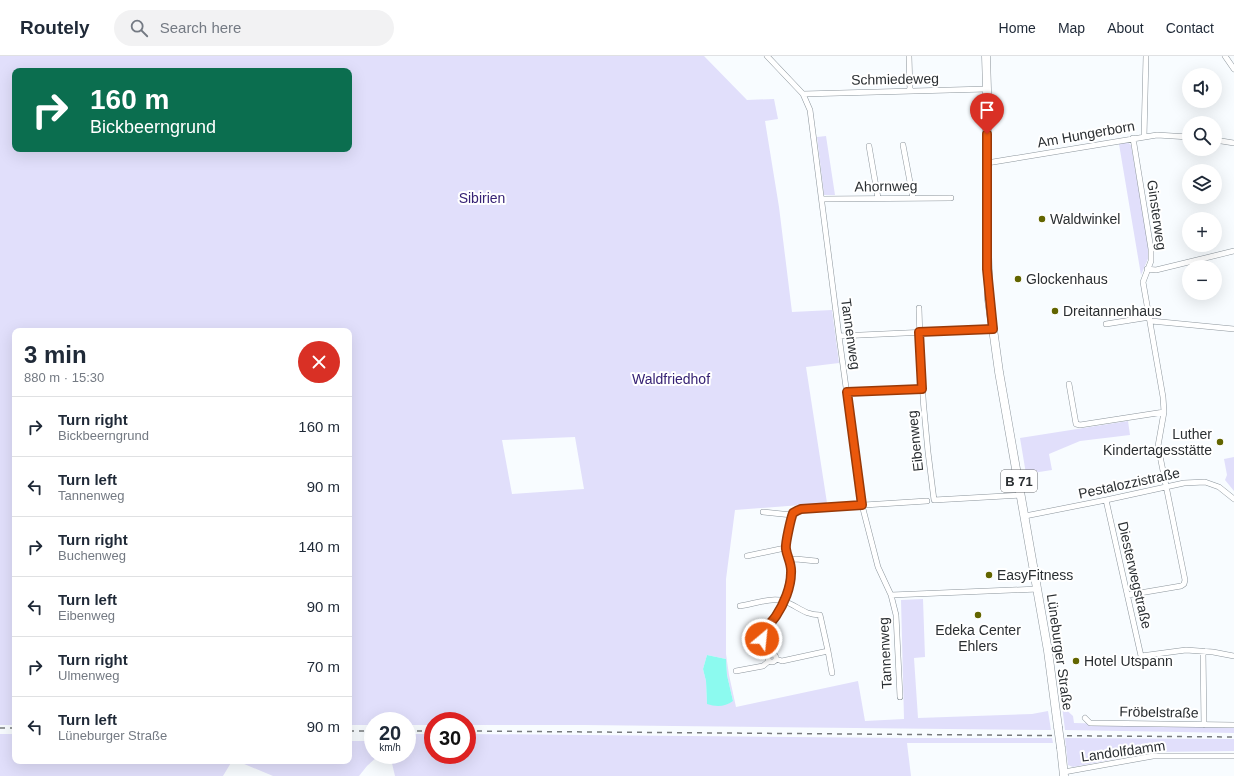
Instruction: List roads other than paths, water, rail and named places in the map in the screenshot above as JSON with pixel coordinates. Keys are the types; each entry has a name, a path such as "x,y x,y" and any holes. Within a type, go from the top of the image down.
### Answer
{"main road":[{"name":"Lüneburger Straße","path":"986,56 988,276 993,329 999,372 1048,651 1064,774"}],"street":[{"name":"Tannenweg","path":"767,56 803,94 810,110 862,505 878,566 891,595 896,615 900,697"},
{"path":"909,56 910,91"},
{"path":"1144,137 1146,56"},
{"path":"1225,56 1234,69"},
{"name":"Schmiedeweg","path":"803,94 987,89"},
{"name":"Am Hungerborn","path":"987,163 1133,138 1158,135 1182,137"},
{"name":"Ginsterweg","path":"1128,595 1184,584 1183,571 1158,442 1164,412 1163,397 1143,282 1151,261 1151,249 1133,138"},
{"path":"1222,141 1234,143"},
{"path":"903,145 913,198"},
{"path":"869,146 878,198"},
{"name":"Ahornweg","path":"822,199 951,198"},
{"path":"1147,269 1156,270 1234,251"},
{"name":"Eibenweg","path":"919,308 922,389 927,449 934,500 1021,495"},
{"path":"1106,324 1150,319 1234,329"},
{"path":"839,336 993,329"},
{"path":"1069,384 1076,424 1080,425 1164,412"},
{"path":"847,392 922,389"},
{"name":"Pestalozzistraße","path":"1025,516 1184,483 1205,482 1219,486 1234,499"},
{"name":"Diesterwegstraße","path":"1106,500 1141,656 1170,651 1203,651"},
{"path":"770,658 763,645 763,630 776,616 784,601 791,573 790,560 785,548 792,515 796,510 928,501"},
{"path":"763,512 792,515"},
{"path":"747,556 785,548"},
{"path":"790,560 796,558 816,561"},
{"path":"891,595 1038,589"},
{"path":"740,606 776,600 784,601 811,615 820,615 832,673"},
{"path":"1204,725 1203,651 1234,656"},
{"path":"736,671 763,666 774,655 776,659 782,660 828,652"},
{"name":"Fröbelstraße","path":"1085,718 1090,723 1234,725"},
{"name":"Landolfdamm","path":"1064,774 1153,756 1234,756"}],"railway":[{"path":"0,728 12,728"},
{"path":"352,731 364,731"},
{"path":"416,731 424,731"},
{"path":"476,731 1234,737"}],"place":[{"name":"Waldwinkel","path":"1042,219"},
{"name":"Glockenhaus","path":"1018,279"},
{"name":"Dreitannenhaus","path":"1055,311"},
{"name":"Luther Kindertagesstätte","path":"1220,442"},
{"name":"EasyFitness","path":"989,575"},
{"name":"Edeka Center Ehlers","path":"978,615"},
{"name":"Hotel Utspann","path":"1076,661"}],"park label":[{"name":"Sibirien","path":"482,198"},
{"name":"Waldfriedhof","path":"671,379"}]}
